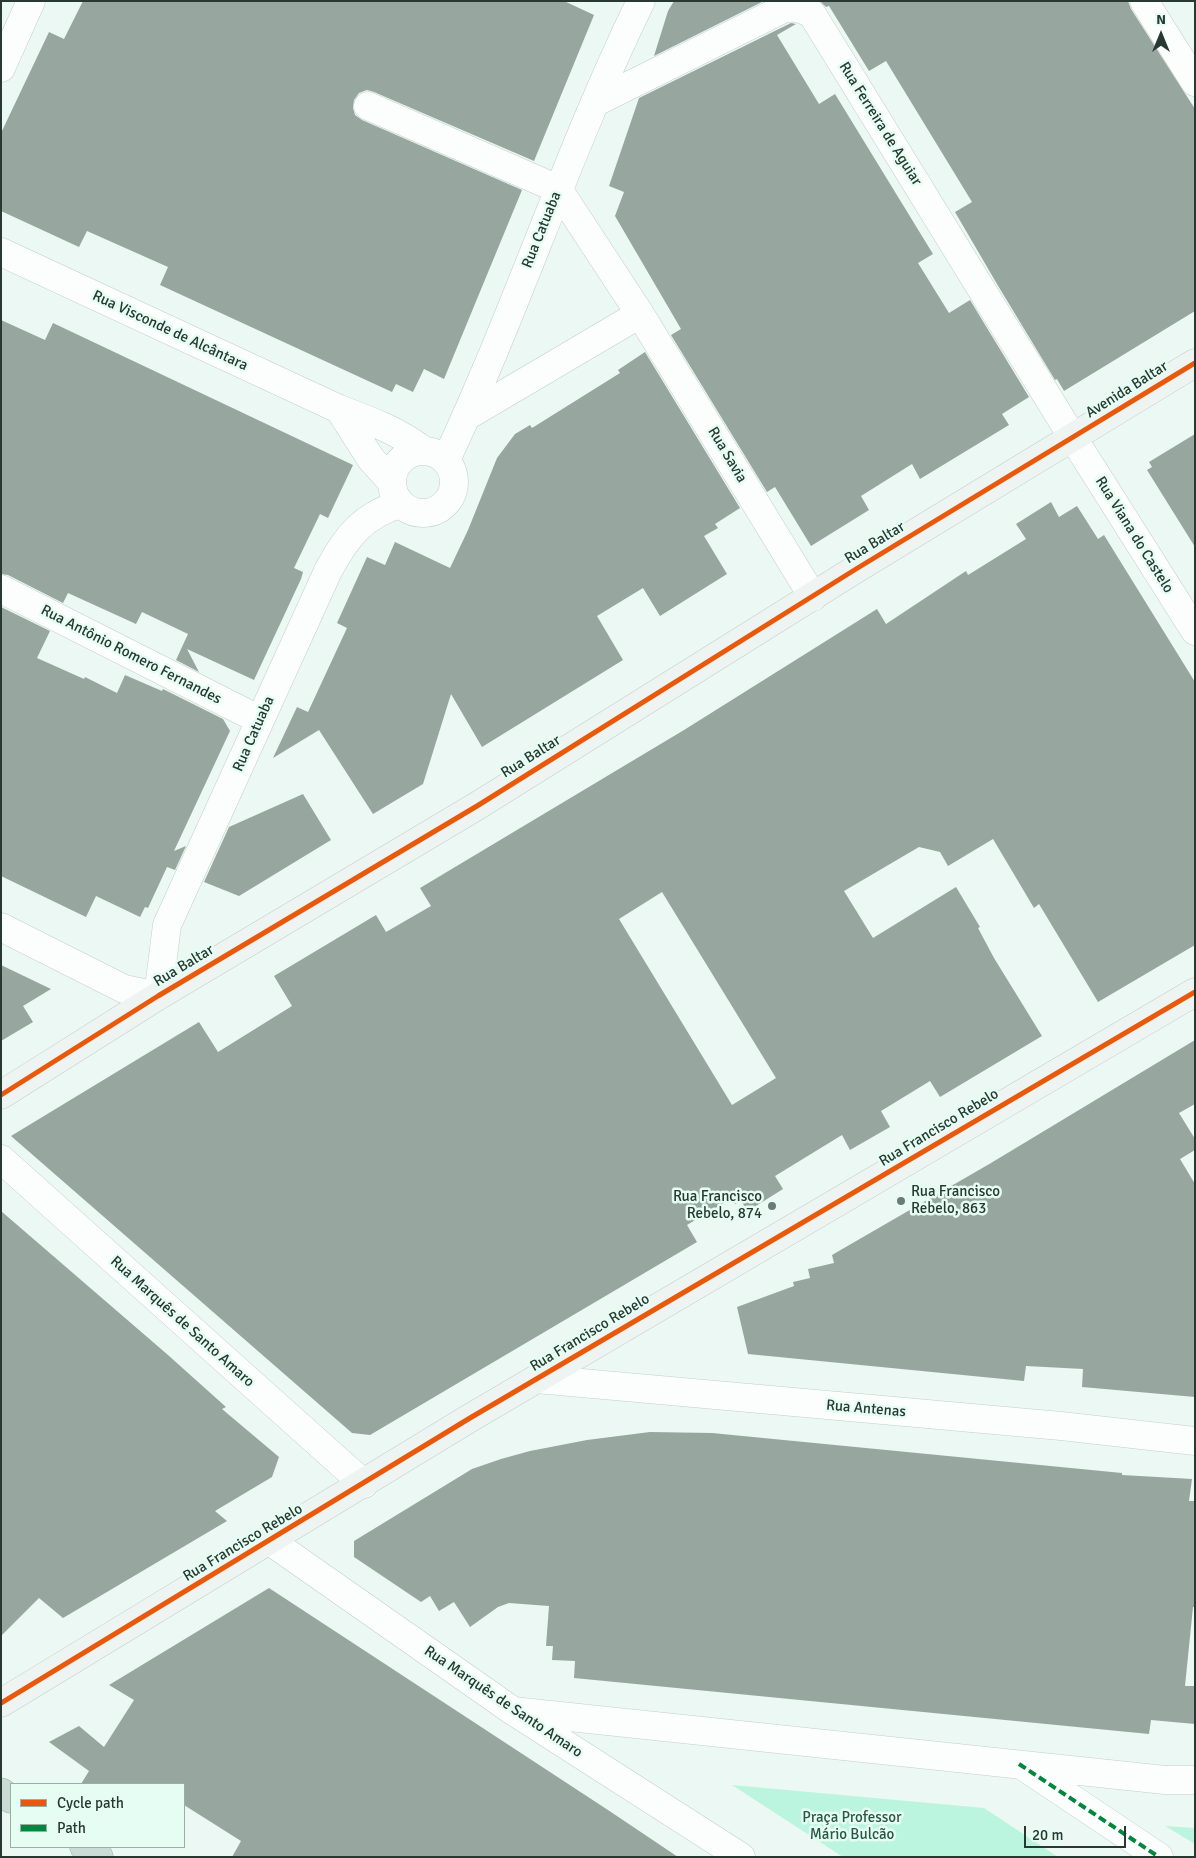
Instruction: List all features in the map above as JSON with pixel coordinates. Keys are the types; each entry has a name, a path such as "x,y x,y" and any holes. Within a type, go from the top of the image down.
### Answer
{"highway":[{"path":"86,1848 99,1857"}],"street":[{"path":"1,68 31,1"},
{"path":"1144,1 1195,82"},
{"name":"Rua Catuaba","path":"434,455 467,416 558,189 638,2"},
{"name":"Rua Ferreira de Aguiar","path":"596,102 783,9 791,7 801,8 812,14 1073,438"},
{"path":"368,106 558,189"},
{"name":"Rua Savia","path":"558,189 640,314 813,597"},
{"name":"Rua Visconde de Alcântara","path":"1,252 339,409 395,431 434,455"},
{"path":"467,416 640,314"},
{"name":"Avenida Baltar","path":"1073,438 1195,363"},
{"path":"339,409 395,493 410,511 422,514 434,512 445,505 452,494 455,483 452,471 434,455 413,452 397,463 392,472 395,493"},
{"name":"Rua Baltar","path":"1,1095 158,996 477,806 864,564 1073,438"},
{"name":"Rua Viana do Castelo","path":"1073,438 1195,632"},
{"name":"Rua Catuaba","path":"158,996 167,925 303,624 342,546 364,521 389,508 395,493"},
{"name":"Rua Antônio Romero Fernandes","path":"1,589 260,720"},
{"path":"1,928 124,989 158,996"},
{"name":"Rua Francisco Rebelo","path":"1,1703 538,1379 1195,992"},
{"name":"Rua Marquês de Santo Amaro","path":"1,1159 364,1484"},
{"name":"Rua Antenas","path":"538,1379 1061,1426 1195,1441"},
{"name":"Rua Marquês de Santo Amaro","path":"270,1541 513,1711 741,1857"},
{"path":"513,1711 1166,1780 1195,1780"},
{"path":"1019,1764 1159,1857"}],"green space":[{"name":"Praça Professor Mário Bulcão","path":"732,1785 984,1808 1058,1857 843,1857"},
{"path":"1165,1826 1195,1828 1195,1844"}],"building":[{"path":"83,1 564,1 594,15 534,161 374,92 367,90 359,93 354,100 353,108 355,115 362,120 522,190 444,379 424,369 413,392 396,384 392,392 160,285 168,267 87,231 79,247 1,211 1,133 49,32 64,39"},
{"path":"674,1 764,1 654,56 668,11"},
{"path":"820,1 1128,1 1131,9 1195,109 1195,311 1064,391 1057,379 1055,380 955,212 972,202 886,61 869,71 829,6 826,7"},
{"path":"791,23 796,24 777,35 819,104 835,94 933,254 918,263 949,313 970,300 1029,397 1002,414 1009,425 920,479 912,464 861,496 869,510 811,546 775,487 767,492 671,335 681,329 615,216 624,192 609,186 639,98"},
{"path":"1,320 45,340 53,323 353,465 328,518 320,514 294,568 303,572 301,579 254,680 187,649 199,672 176,660 188,634 142,612 136,624 68,593 63,603 8,575 1,574"},
{"path":"645,352 740,508 715,524 718,528 704,536 727,574 660,616 643,588 597,616 623,660 482,747 451,694 423,784 373,814 319,730 273,758 297,707 308,712 347,628 337,623 367,557 385,565 395,542 450,568 468,530 497,458 515,434 530,425 532,428 620,373 618,370"},
{"path":"1195,434 1195,547 1147,470 1152,467 1149,462"},
{"path":"1051,502 1059,517 1077,506 1098,539 1104,535 1195,682 1195,945 1098,1002 1039,904 1034,908 993,839 948,866 940,852 919,847 844,891 873,938 956,887 980,927 978,928 994,958 1042,1036 940,1097 930,1081 881,1111 890,1127 850,1150 842,1135 775,1176 783,1189 748,1211 741,1201 735,1204 731,1199 687,1225 697,1242 370,1435 352,1433 11,1136 199,1022 218,1052 292,1006 274,976 376,915 386,932 431,906 420,888 684,730 877,609 886,624 966,571 968,575 1026,539 1016,524","holes":["662,892 776,1078 732,1105 619,919"]},
{"path":"1,607 50,631 37,658 84,679 85,677 117,693 125,675 162,691 163,689 223,719 230,731 174,851 186,846 175,870 167,867 148,908 145,907 140,917 96,896 86,917 1,876"},
{"path":"303,794 331,840 239,896 204,882 229,827"},
{"path":"1,965 51,989 23,1006 33,1022 1,1041"},
{"path":"1195,1040 1195,1104 1179,1113 1195,1139 1195,1150 1180,1159 1195,1184 1195,1397 1082,1387 1083,1369 1026,1366 1024,1381 748,1354 737,1307 794,1286 793,1282 810,1278 808,1269 834,1263 832,1255 991,1163"},
{"path":"1,1211 168,1355 226,1407 222,1409 279,1457 272,1477 215,1511 227,1521 63,1618 39,1598 1,1636"},
{"path":"650,1432 712,1433 1122,1473 1122,1475 1192,1479 1189,1501 1195,1501 1195,1607 1193,1607 1185,1686 1195,1686 1195,1724 1151,1720 1149,1734 574,1678 575,1661 552,1660 553,1646 546,1646 549,1606 509,1603 498,1607 470,1627 454,1602 439,1611 430,1596 421,1602 354,1557 354,1541 472,1469 530,1451 587,1440"},
{"path":"269,1588 678,1857 232,1857 241,1841 185,1806 185,1783 82,1783 89,1771 49,1742 79,1726 104,1747 134,1700 109,1685"}],"marked path":[{"path":"1019,1764 1159,1857"}],"cycle path":[{"path":"1,1095 158,996 477,806 856,569 1195,363"},
{"path":"1,1703 470,1418 1195,992"}],"place":[{"name":"Rua Francisco Rebelo, 863","path":"901,1201"},
{"name":"Rua Francisco Rebelo, 874","path":"772,1206"}]}
